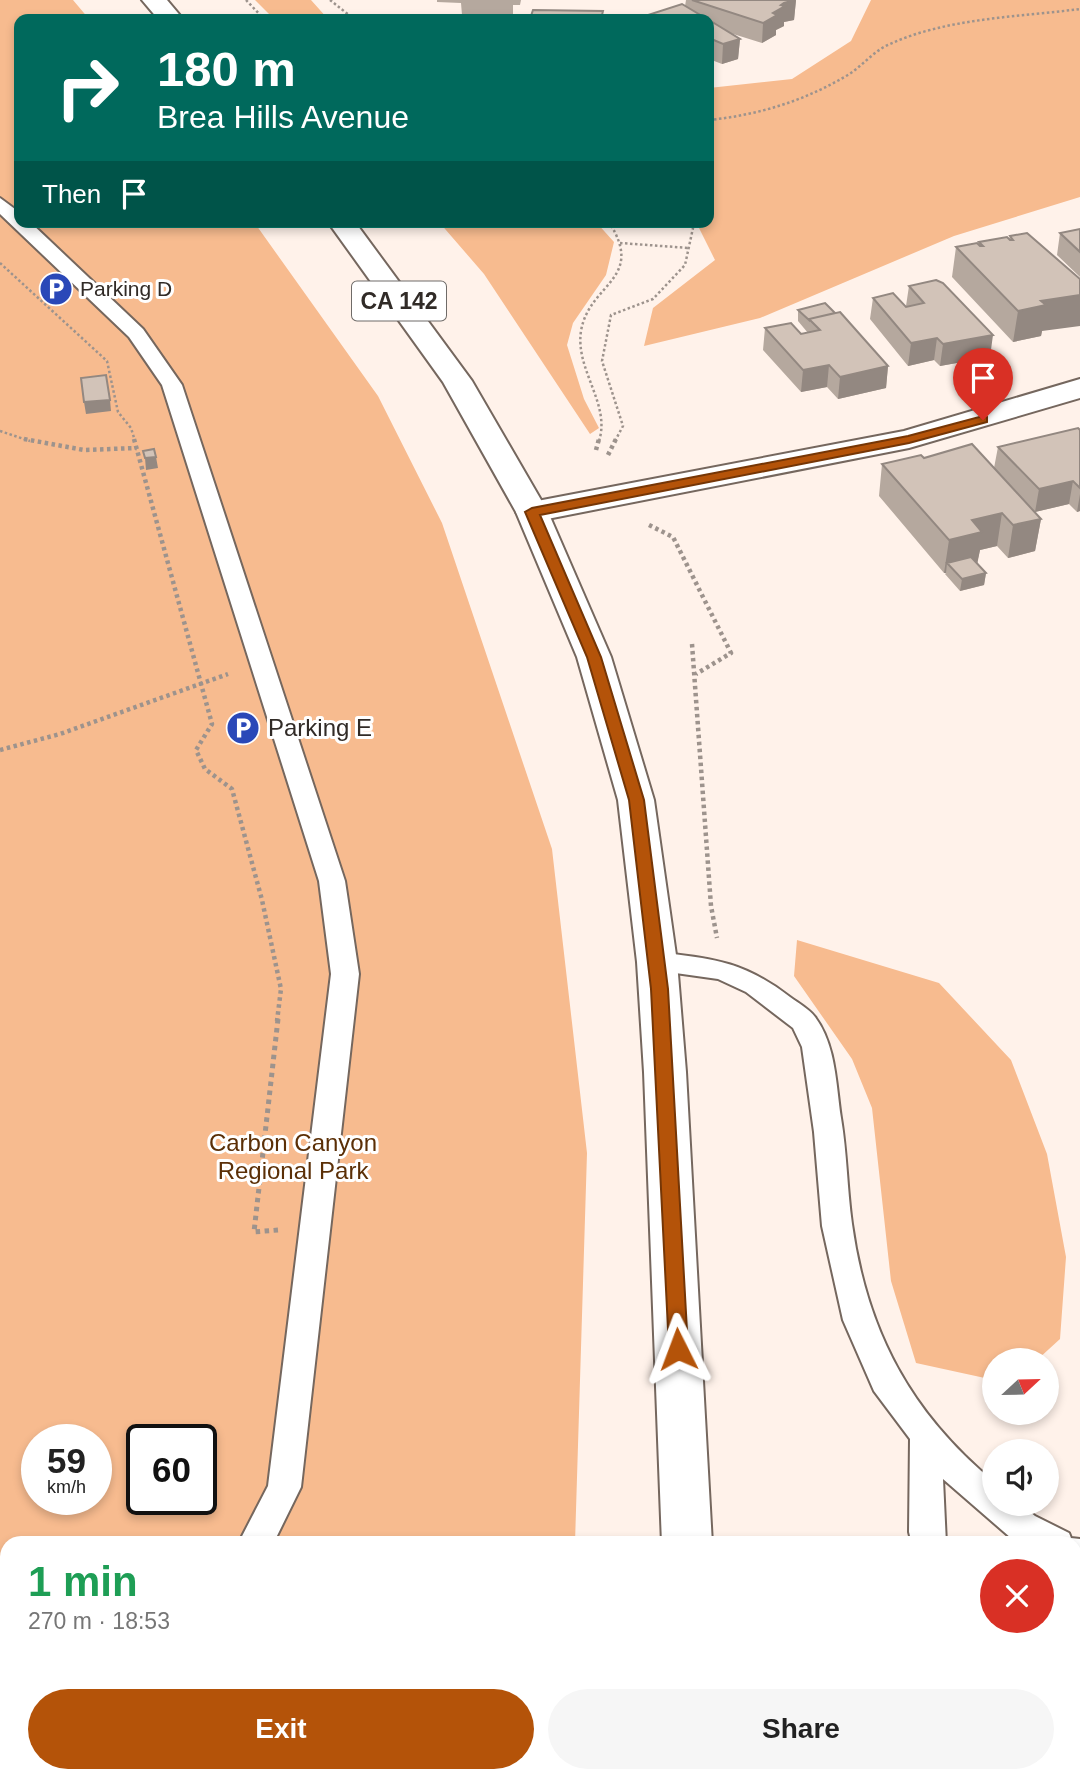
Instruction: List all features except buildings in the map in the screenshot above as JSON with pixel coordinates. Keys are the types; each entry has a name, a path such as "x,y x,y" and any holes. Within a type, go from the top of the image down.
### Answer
{"main road":[{"path":"154,0 167,14"},
{"name":"CA 142","path":"345,228 457,381 532,512 594,657 636,800 657,962 687,1536"},
{"path":"532,512 909,439 1080,388"}],"lane":[{"path":"0,204 14,217"},
{"path":"25,228 136,333 172,385 332,881 345,974 284,1487 259,1536"},
{"path":"657,962 723,970 756,985 804,1022 816,1047 829,1132 837,1226 859,1320 885,1381 944,1460 982,1492"},
{"path":"926,1435 927,1536"},
{"path":"1010,1516 1023,1527 1041,1536"}],"path":[{"path":"246,0 259,14"},
{"path":"330,0 348,14"},
{"path":"714,119 779,106 820,91 849,75 889,44 933,32 1080,9"},
{"path":"596,450 602,437 603,417 584,376 580,349 582,325 613,284 622,263 620,243 612,228"},
{"path":"608,455 622,426 615,397 602,373 600,344 611,314 653,299 685,265 693,228"},
{"path":"620,243 689,248"},
{"path":"0,263 107,361 118,412 131,428 199,685 212,724 196,750 205,769 232,789 262,900 281,989 254,1232 315,1227"},
{"path":"0,431 41,447 109,451 137,448"},
{"path":"649,524 673,537 731,653 696,674"},
{"path":"692,644 711,906 723,970"},
{"path":"0,750 60,734 262,663"}],"green space":[{"name":"Carbon Canyon Regional Park","path":"0,0 73,0 85,14 14,14 14,228 258,228 378,396 442,523 552,849 587,1153 575,1536 0,1536"},
{"path":"255,0 311,0 324,14 269,14"},
{"path":"871,0 1080,0 1080,197 954,236 760,318 644,346 653,308 715,260 699,228 714,228 714,87 792,79 851,41"},
{"path":"444,228 601,228 614,242 606,275 573,323 567,345 584,399 599,428 590,434 484,274"},
{"path":"797,940 939,983 1011,1060 1047,1154 1066,1257 1060,1339 1050,1348 982,1348 982,1377 916,1363 891,1281 872,1108 852,1059 794,976"}],"place":[{"name":"Parking D","path":"56,289"},
{"name":"Parking E","path":"243,728"}],"route":[{"path":"678,1349 657,962 636,800 594,657 532,512 909,439 983,420"}]}
